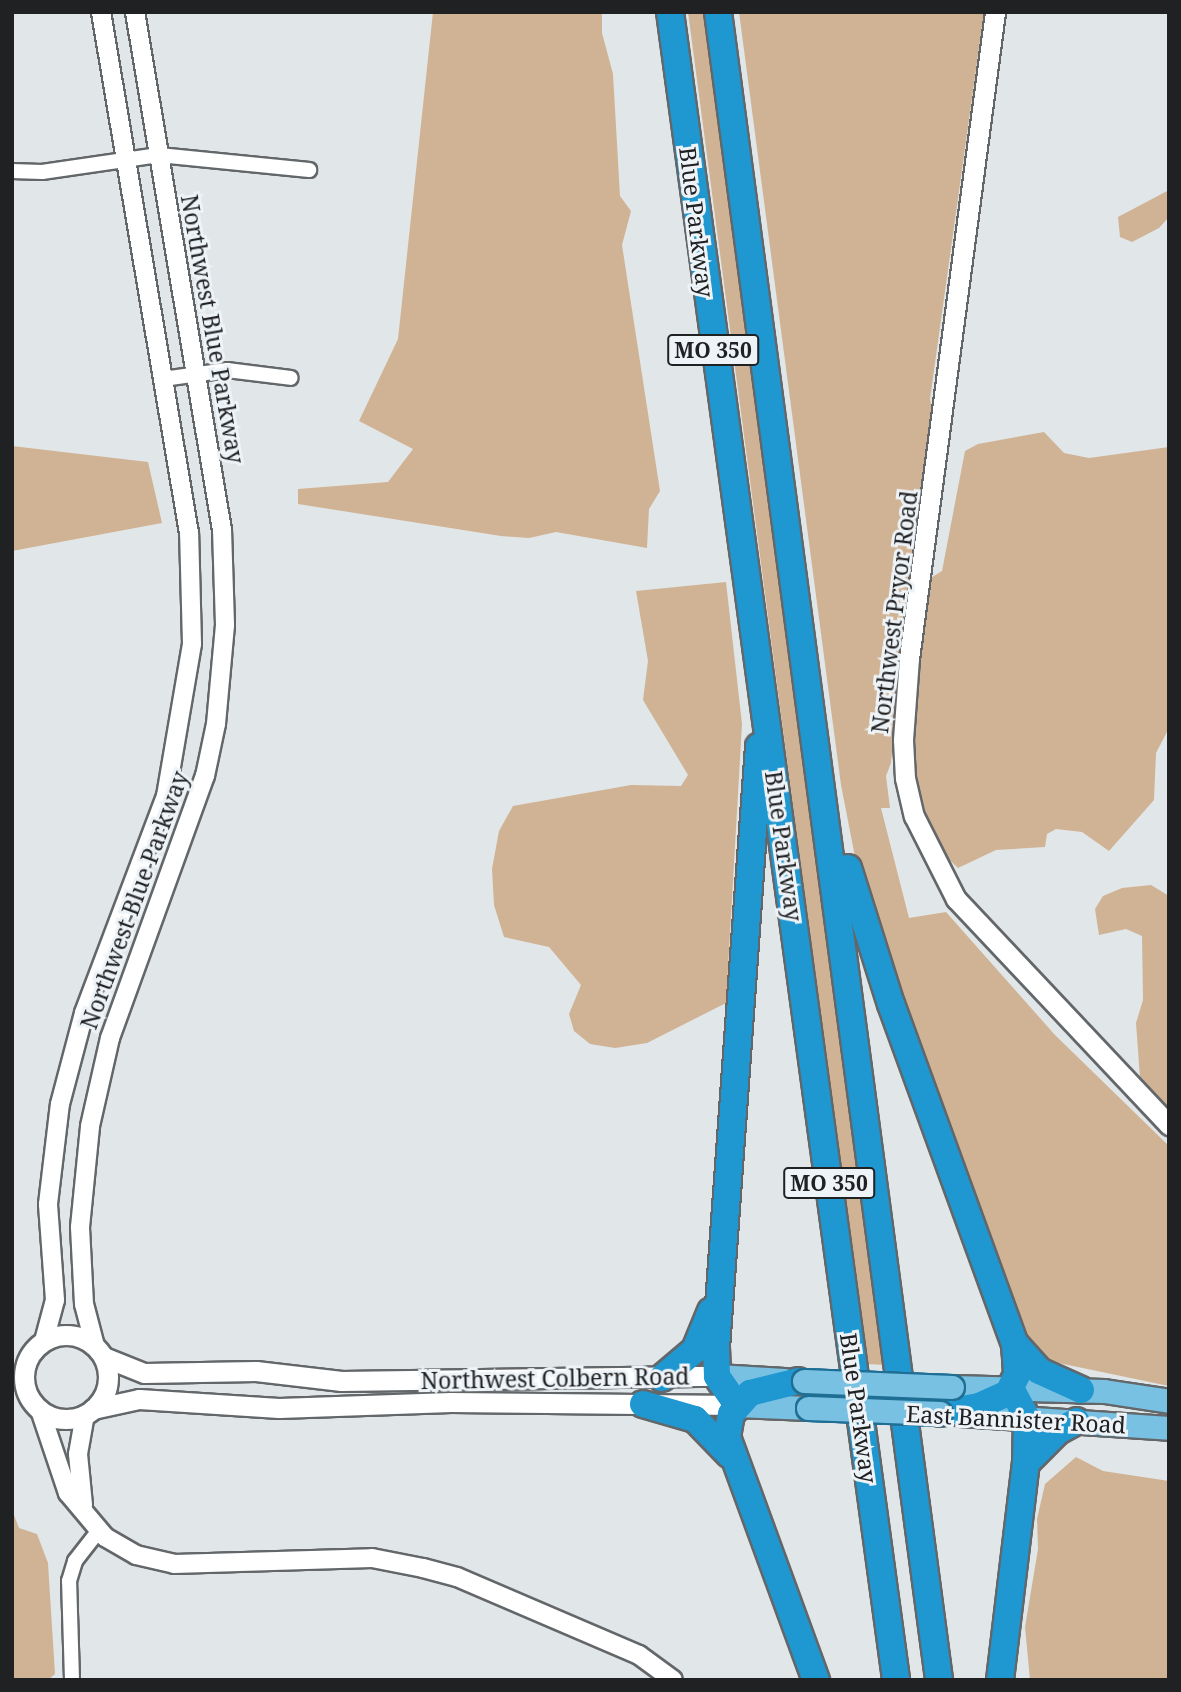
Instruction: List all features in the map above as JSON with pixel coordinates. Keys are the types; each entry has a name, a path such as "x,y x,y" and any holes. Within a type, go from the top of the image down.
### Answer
{"highway":[{"name":"Blue Parkway","path":"670,12 744,584 763,686 895,1680"},
{"name":"Blue Parkway","path":"718,12 815,727 939,1680"},
{"path":"737,1405 717,1376 719,1293 763,686"},
{"path":"815,727 855,898 1015,1344 1017,1375 1011,1388 989,1403 940,1413"},
{"path":"662,1378 695,1350 719,1293"},
{"path":"1015,1344 1039,1371 1081,1390"},
{"path":"801,1381 765,1387 737,1405 727,1422 729,1454 816,1680"},
{"path":"1000,1680 1026,1463 1027,1418 1011,1388"},
{"path":"643,1404 695,1419 729,1454"},
{"path":"1026,1463 1058,1431 1077,1421"}],"main road":[{"name":"Northwest Pryor Road","path":"995,12 909,658 902,740 905,778 914,816 956,899 1169,1125"},
{"path":"12,1356 70,1334 100,1352 107,1385 89,1412 67,1419 36,1406 12,1389"},
{"path":"36,1406 24,1375 39,1345"},
{"name":"Northwest Colbern Road","path":"100,1352 127,1368 160,1375 256,1371 341,1381 717,1376 952,1388 1011,1388"},
{"name":"East Bannister Road","path":"1011,1388 1081,1390 1169,1401"},
{"name":"Northwest Colbern Road","path":"89,1412 139,1399 279,1408 464,1402 737,1405"},
{"name":"East Bannister Road","path":"737,1405 940,1413 1169,1428"}],"street":[{"name":"Northwest Blue Parkway","path":"39,1345 55,1300 48,1204 60,1104 84,1013 166,796 187,690 193,571 101,12"},
{"name":"Northwest Blue Parkway","path":"100,1352 84,1304 80,1227 94,1103 110,1038 202,787 221,678 222,530 135,12"},
{"path":"12,170 43,172 159,155 309,170"},
{"path":"163,379 195,372 227,370 291,378"},
{"path":"36,1406 68,1493 99,1530 136,1555 174,1564 372,1559 423,1568 516,1601 639,1655 673,1680"},
{"path":"85,1515 78,1485 78,1454 89,1412"},
{"path":"72,1680 69,1581 75,1560 99,1530"}],"shaded area":[{"path":"433,12 602,12 602,33 613,74 620,196 631,211 622,245 660,491 649,509 647,548 556,532 529,538 501,536 298,504 298,489 388,482 413,449 359,421 398,339"},
{"path":"688,12 704,12 885,1365 867,1364"},
{"path":"739,12 984,12 930,399 936,428 903,631 891,763 886,776 890,808 881,808 909,918 946,912 1055,1035 1169,1146 1169,1386 1049,1361 1029,1348 912,1034 856,862 841,785"},
{"path":"1169,190 1169,217 1159,228 1132,242 1120,237 1118,217"},
{"path":"1044,432 1064,453 1089,458 1169,447 1169,728 1156,753 1154,800 1109,851 1082,832 1056,829 1047,834 1045,847 996,850 958,868 941,852 923,805 913,760 915,672 929,579 942,571 965,451 978,444"},
{"path":"12,446 148,462 162,523 12,551"},
{"path":"726,582 742,724 726,1003 647,1043 615,1048 590,1044 574,1031 569,1014 581,985 549,947 504,937 494,905 492,869 499,831 513,806 631,785 681,786 688,775 643,700 648,661 636,591"},
{"path":"1151,885 1169,896 1169,1111 1140,1078 1136,1023 1143,1000 1142,936 1126,929 1099,935 1095,909 1103,896 1122,888"},
{"path":"1076,1457 1103,1471 1169,1481 1169,1680 1030,1680 1025,1627 1038,1549 1037,1519 1045,1484"},
{"path":"12,1510 19,1528 37,1534 48,1563 55,1674 48,1680 12,1680"}]}
